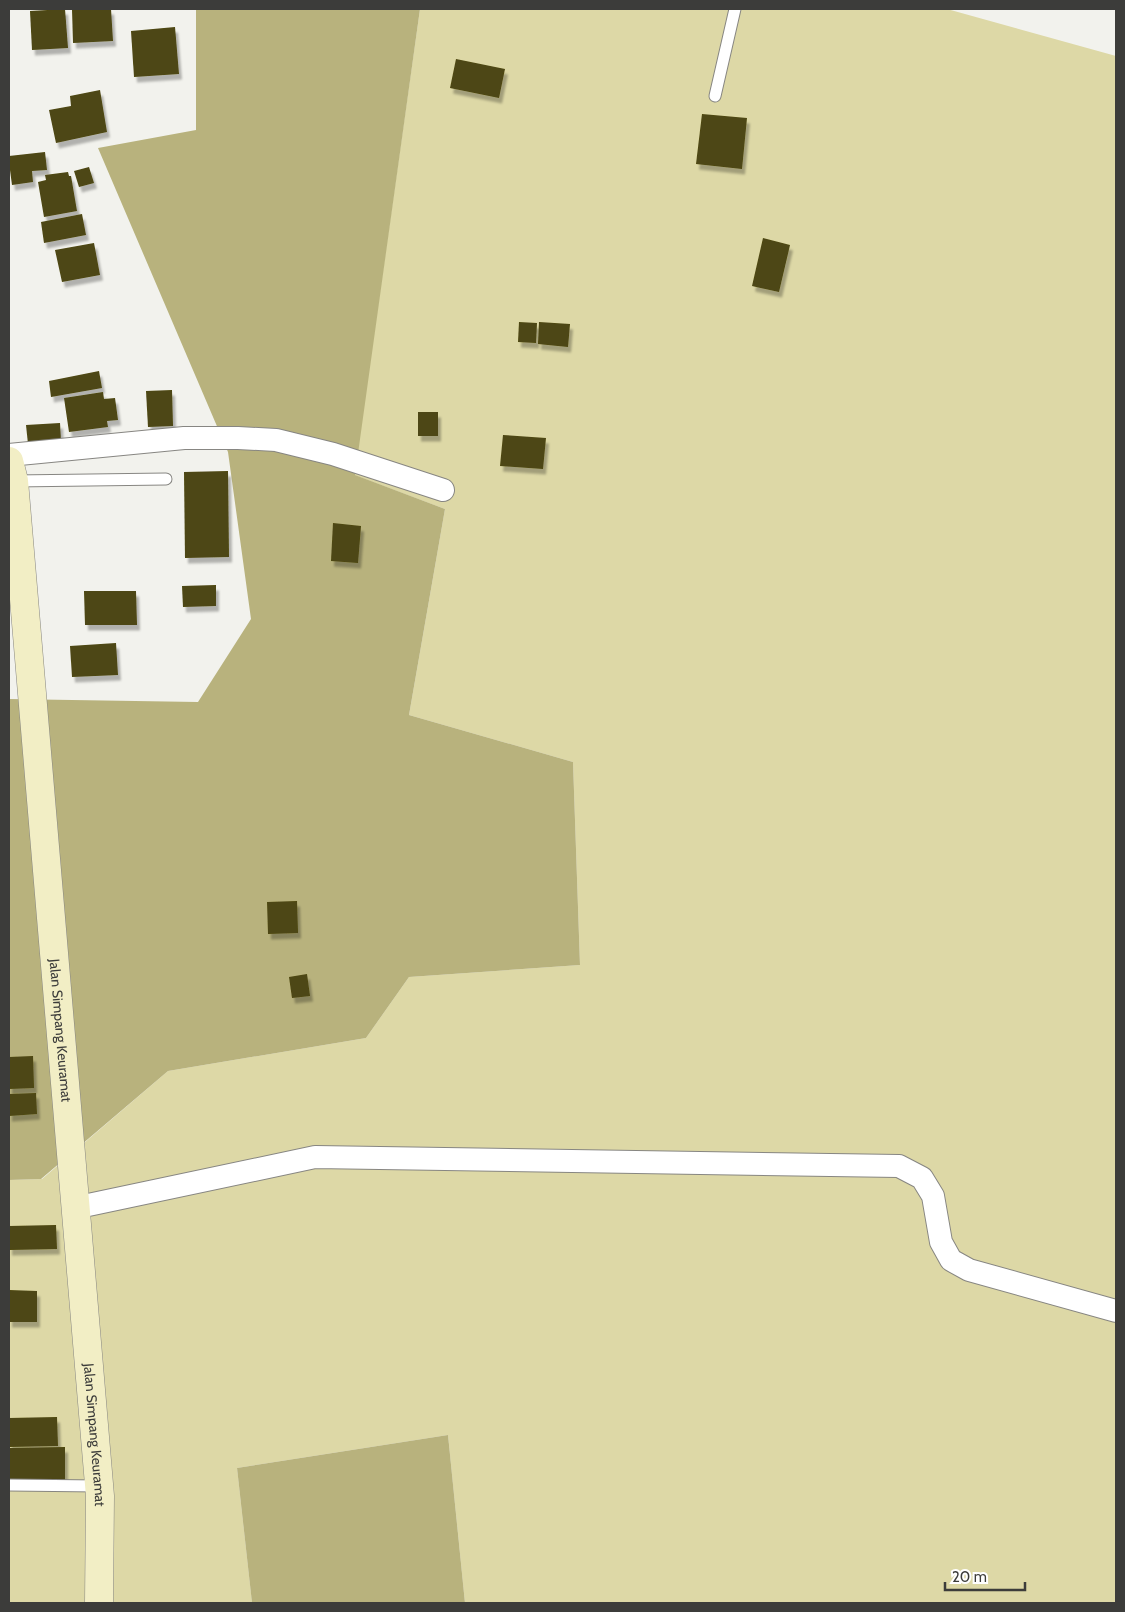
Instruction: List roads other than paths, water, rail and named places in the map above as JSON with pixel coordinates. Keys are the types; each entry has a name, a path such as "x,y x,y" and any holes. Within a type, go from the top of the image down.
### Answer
{"main road":[{"name":"Jalan Simpang Keuramat","path":"10,465 99,1486 99,1603"}],"street":[{"path":"10,465 184,438 276,440 332,454 443,490"},
{"path":"74,1208 315,1157 899,1166 922,1178 933,1196 941,1242 952,1260 969,1270 1116,1311"}],"lane":[{"path":"715,96 735,9"},
{"path":"10,465 166,479"},
{"path":"9,1485 99,1486"}]}
